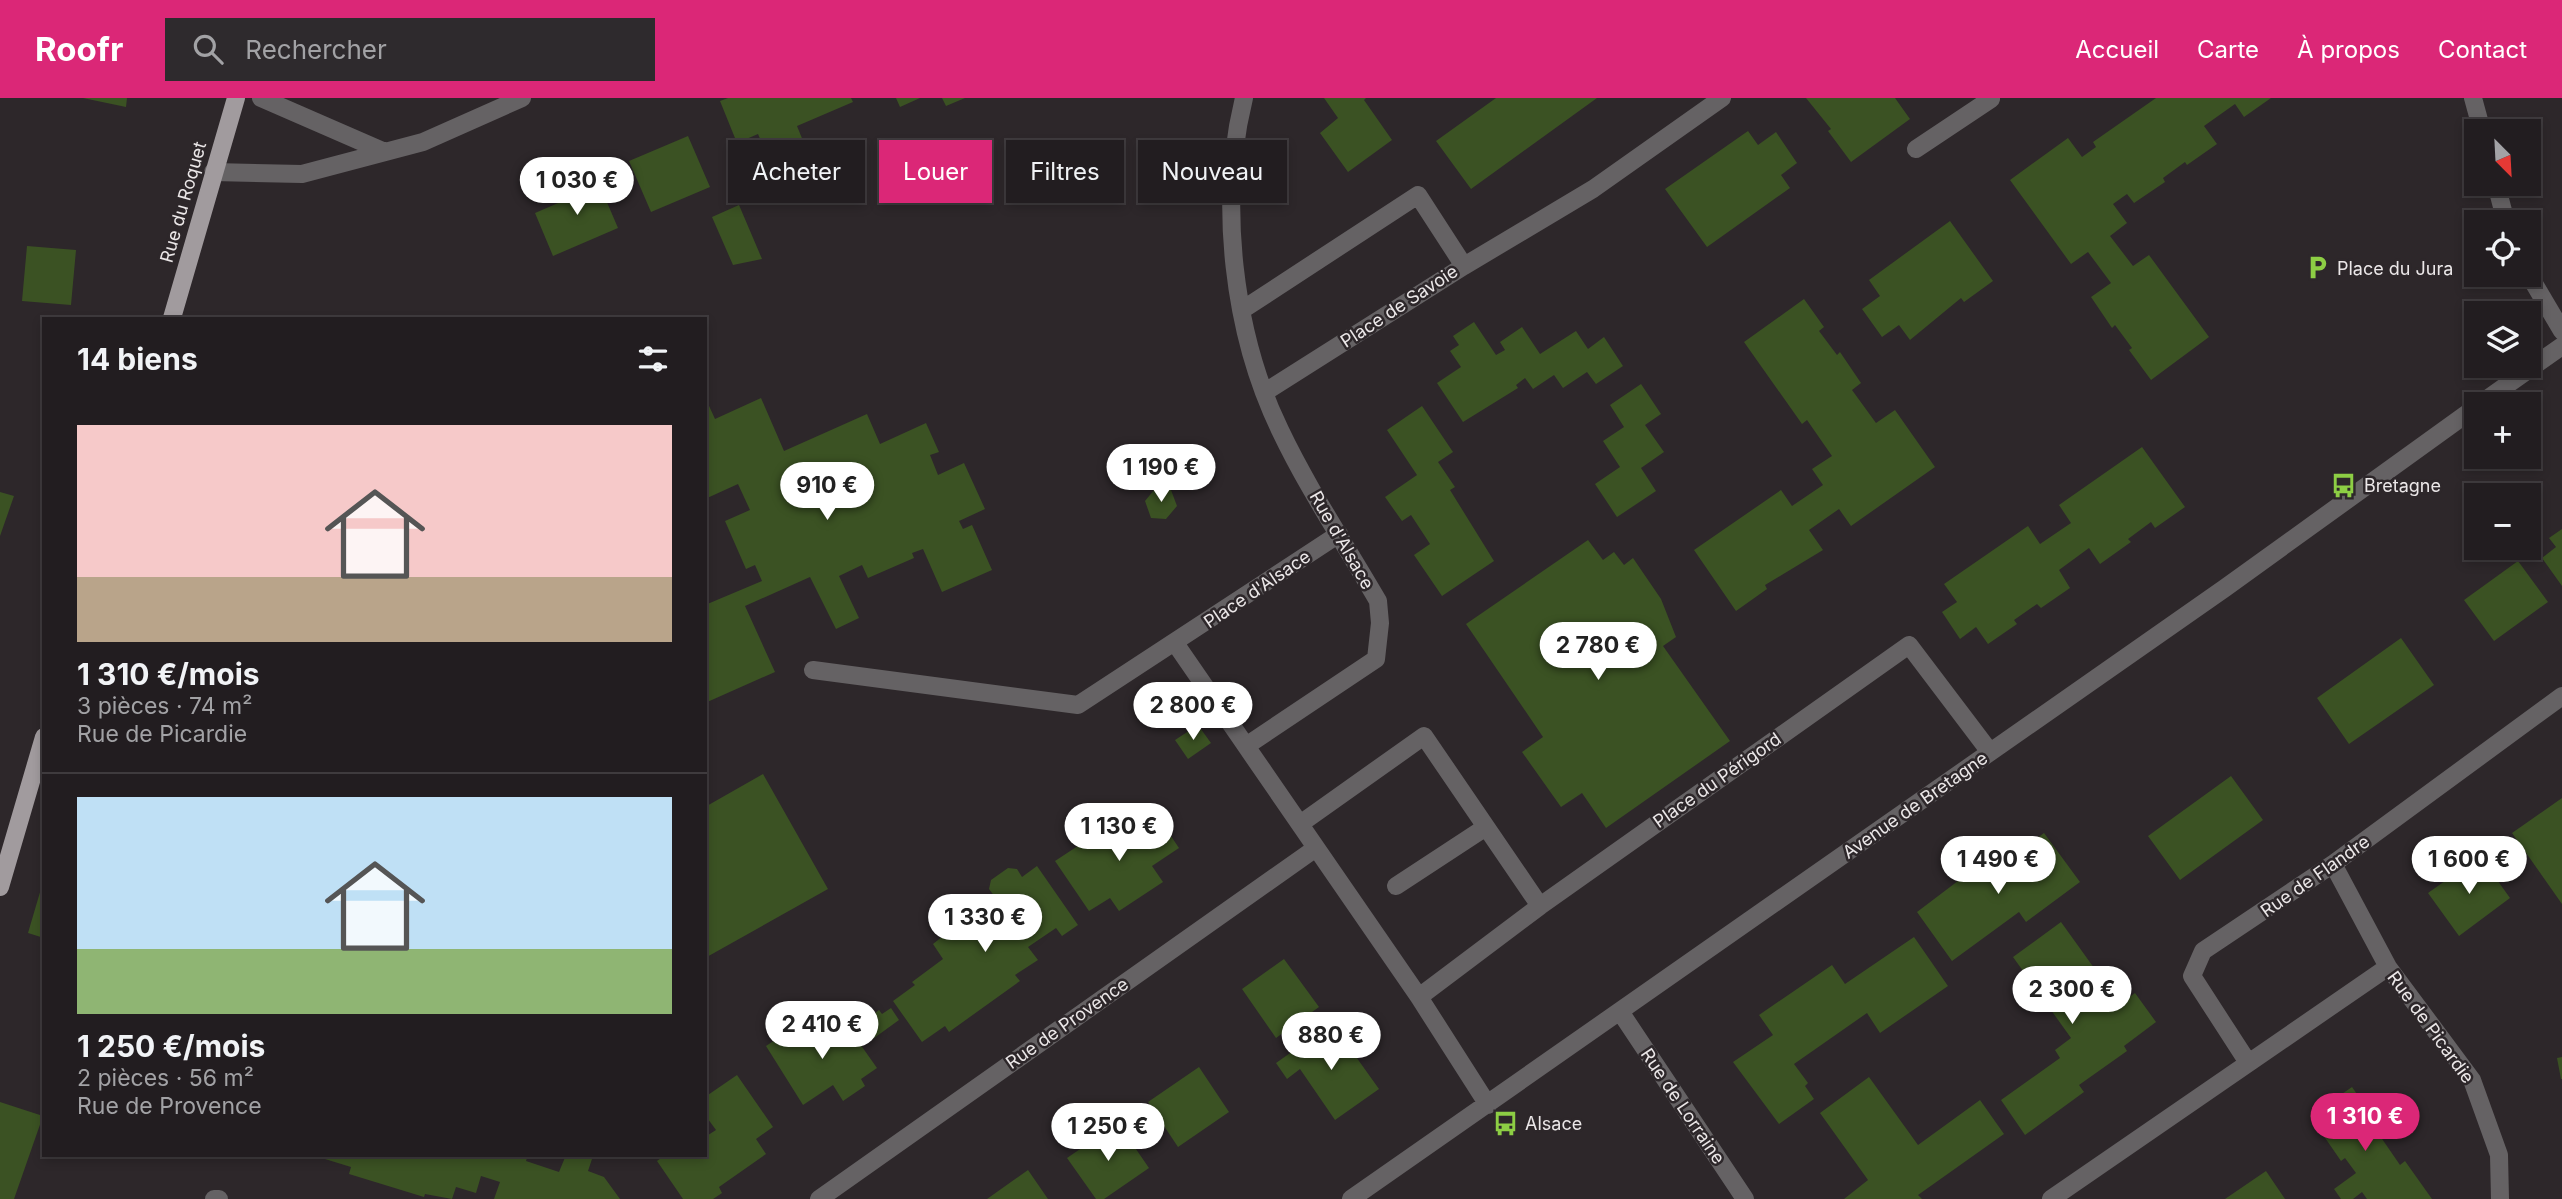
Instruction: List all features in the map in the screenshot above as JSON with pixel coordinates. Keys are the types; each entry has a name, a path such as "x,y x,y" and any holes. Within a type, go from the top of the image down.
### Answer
{"main road":[{"name":"Rue du Roquet","path":"172,317 236,98"},
{"path":"0,887 42,744"}],"street":[{"path":"261,98 385,152"},
{"path":"213,172 302,174 423,142 522,98"},
{"name":"Rue d'Alsace","path":"1244,98 1235,136 1230,232 1241,310 1279,430 1378,601 1380,623 1376,659 1246,746"},
{"path":"1464,266 1593,189 1722,98"},
{"path":"1916,149 1991,98"},
{"path":"2473,98 2479,119"},
{"name":"Place de Savoie","path":"1241,310 1418,195 1464,266 1265,392"},
{"path":"2536,287 2562,331"},
{"name":"Avenue de Bretagne","path":"2498,392 2562,346"},
{"name":"Avenue de Bretagne","path":"1351,1199 1621,1013 2225,588 2464,416"},
{"name":"Place d'Alsace","path":"813,670 1078,705 1339,534"},
{"path":"1175,643 1419,997 1488,1105"},
{"name":"Place du Périgord","path":"1419,997 1540,906 1909,645 1990,752"},
{"name":"Rue de Flandre","path":"2247,1061 2192,976 2203,951 2333,864 2562,696"},
{"path":"1300,824 1424,736 1540,906"},
{"path":"1396,886 1486,827"},
{"name":"Rue de Provence","path":"819,1199 1316,848"},
{"name":"Rue de Picardie","path":"2333,864 2388,967 2472,1080 2499,1155 2500,1199"},
{"path":"2051,1199 2247,1061 2388,967"},
{"name":"Rue de Lorraine","path":"1621,1013 1745,1199"}],"building":[{"path":"83,98 127,98 126,107"},
{"path":"728,98 851,98 853,102 797,126 803,140 761,140 758,134 744,140 736,140 720,101"},
{"path":"896,98 920,98 900,107"},
{"path":"942,98 965,98 946,106"},
{"path":"1324,98 1366,98 1364,100 1392,140 1348,172 1320,133 1338,118"},
{"path":"1496,98 1597,98 1471,189 1436,141"},
{"path":"1806,98 1895,98 1910,119 1851,162 1828,131 1831,129"},
{"path":"2156,98 2271,98 2244,117 2235,104 2204,126 2217,144 2187,165 2185,162 2163,178 2165,182 2134,203 2127,194 2113,204 2127,223 2110,236 2133,266 2149,255 2209,337 2151,380 2129,350 2132,348 2115,325 2112,328 2091,297 2111,283 2088,252 2071,264 2010,180 2068,138 2082,157 2096,147 2093,142"},
{"path":"1748,131 1758,145 1776,132 1797,163 1781,175 1790,188 1707,247 1665,189"},
{"path":"688,136 710,187 651,212 629,161"},
{"path":"594,172 618,228 553,256 535,213 579,194 573,181"},
{"path":"739,205 762,259 733,265 712,217"},
{"path":"1950,221 1993,281 1964,302 1961,298 1910,340 1899,325 1882,337 1862,309 1880,296 1869,280"},
{"path":"27,246 76,250 71,305 22,301"},
{"path":"1804,299 1824,327 1819,331 1837,355 1840,352 1861,383 1852,390 1876,423 1895,410 1935,467 1851,526 1839,509 1809,530 1823,550 1765,585 1767,589 1736,611 1694,550 1781,490 1792,506 1823,485 1812,469 1832,456 1807,420 1802,424 1744,342"},
{"path":"1474,322 1496,355 1505,350 1500,342 1522,327 1540,354 1576,331 1588,349 1604,337 1623,366 1596,384 1587,372 1563,388 1554,375 1533,389 1525,378 1516,385 1518,388 1463,422 1437,383 1461,367 1450,351 1459,345 1453,336"},
{"path":"1641,384 1661,414 1645,425 1664,452 1641,468 1656,491 1617,517 1595,484 1620,467 1603,441 1624,427 1610,405"},
{"path":"761,398 784,451 867,414 880,444 926,423 939,452 930,455 938,475 964,463 985,509 959,521 963,529 972,525 992,570 942,592 923,549 912,553 914,558 868,578 862,565 839,576 859,618 836,629 810,577 745,606 775,672 707,702 707,604 762,581 755,565 746,569 725,521 750,510 738,484 707,498 707,401 715,419"},
{"path":"1422,406 1453,452 1438,462 1455,487 1450,490 1494,561 1442,596 1414,555 1430,544 1411,515 1402,521 1385,497 1417,475 1387,430"},
{"path":"2142,447 2185,507 2155,528 2151,522 2128,539 2131,542 2100,564 2089,548 2059,570 2070,588 2041,608 2037,604 2014,620 2017,624 1988,644 1976,627 1960,639 1942,612 1957,602 1944,584 2028,526 2040,544 2071,523 2059,505"},
{"path":"1154,490 1171,490 1177,506 1166,519 1151,518 1145,501"},
{"path":"0,492 14,496 0,536"},
{"path":"2562,529 2562,586 2542,558 2556,547 2549,538"},
{"path":"1588,540 1603,560 1614,552 1624,565 1633,558 1661,599 1676,637 1663,646 1730,741 1606,828 1582,793 1561,807 1522,752 1543,737 1466,624"},
{"path":"2518,561 2548,602 2494,641 2464,600"},
{"path":"2401,638 2434,685 2349,744 2317,698"},
{"path":"1198,725 1211,743 1188,759 1175,740"},
{"path":"763,774 828,889 707,957 707,806"},
{"path":"2231,776 2263,820 2180,880 2148,836"},
{"path":"2562,798 2562,904 2512,833"},
{"path":"1152,808 1179,848 1152,866 1163,882 1119,911 1110,898 1089,911 1055,861 1096,834 1102,842"},
{"path":"2044,833 2080,882 2026,922 2019,912 1952,961 1917,912 1983,862 1990,872"},
{"path":"2480,856 2510,898 2459,936 2428,893"},
{"path":"1037,866 1078,925 1062,936 1056,928 1028,947 1038,960 1015,975 1020,981 949,1032 945,1026 922,1042 893,1001 915,985 912,982 943,959 933,944 973,912 978,921 1001,905 989,889 991,880 1008,868 1017,869 1022,877"},
{"path":"42,885 42,937 28,933"},
{"path":"2061,922 2120,1004 2135,993 2156,1022 2124,1046 2127,1051 2079,1085 2084,1092 2025,1135 2001,1100 2060,1058 2055,1050 2071,1038 2013,957"},
{"path":"1914,937 1948,986 1880,1033 1867,1013 1794,1064 1808,1083 1805,1086 1814,1099 1779,1124 1733,1062 1773,1035 1759,1015 1832,965 1845,984"},
{"path":"1284,959 1319,1007 1276,1038 1242,989"},
{"path":"891,1008 899,1020 870,1041 859,1026 879,1010 882,1014"},
{"path":"841,1017 877,1068 861,1079 865,1086 843,1101 833,1085 803,1105 766,1046 799,1024 809,1038"},
{"path":"1327,1027 1339,1044 1344,1040 1379,1089 1335,1120 1300,1069 1287,1079 1276,1063"},
{"path":"2562,1057 2562,1079 2561,1079 2557,1058"},
{"path":"1199,1067 1229,1112 1178,1147 1148,1102"},
{"path":"737,1075 773,1127 756,1139 766,1154 719,1187 722,1193 713,1199 683,1199 657,1161 662,1157 707,1157 707,1136 716,1130 707,1118 707,1096"},
{"path":"1869,1077 1918,1145 1980,1100 2004,1134 1918,1195 1922,1199 1844,1199 1868,1180 1820,1113"},
{"path":"2352,1087 2382,1130 2378,1133 2400,1165 2405,1161 2432,1199 2367,1199 2362,1192 2353,1199 2341,1199 2334,1189 2356,1173 2345,1158 2341,1161 2310,1116"},
{"path":"0,1102 42,1116 42,1119 14,1199 0,1199"},
{"path":"1118,1123 1149,1168 1104,1199 1096,1199 1067,1158"},
{"path":"318,1157 527,1157 526,1161 559,1172 565,1157 585,1157 592,1159 588,1171 604,1177 620,1199 494,1199 500,1182 481,1176 476,1193 456,1187 452,1199 425,1194 424,1197 349,1174 351,1167"},
{"path":"1028,1170 1048,1199 987,1199"},
{"path":"2266,1171 2285,1199 2225,1199"}],"place":[{"name":"Place du Jura","path":"2317,268"},
{"name":"Bretagne","path":"2344,485"},
{"name":"Alsace","path":"1505,1123"}]}
